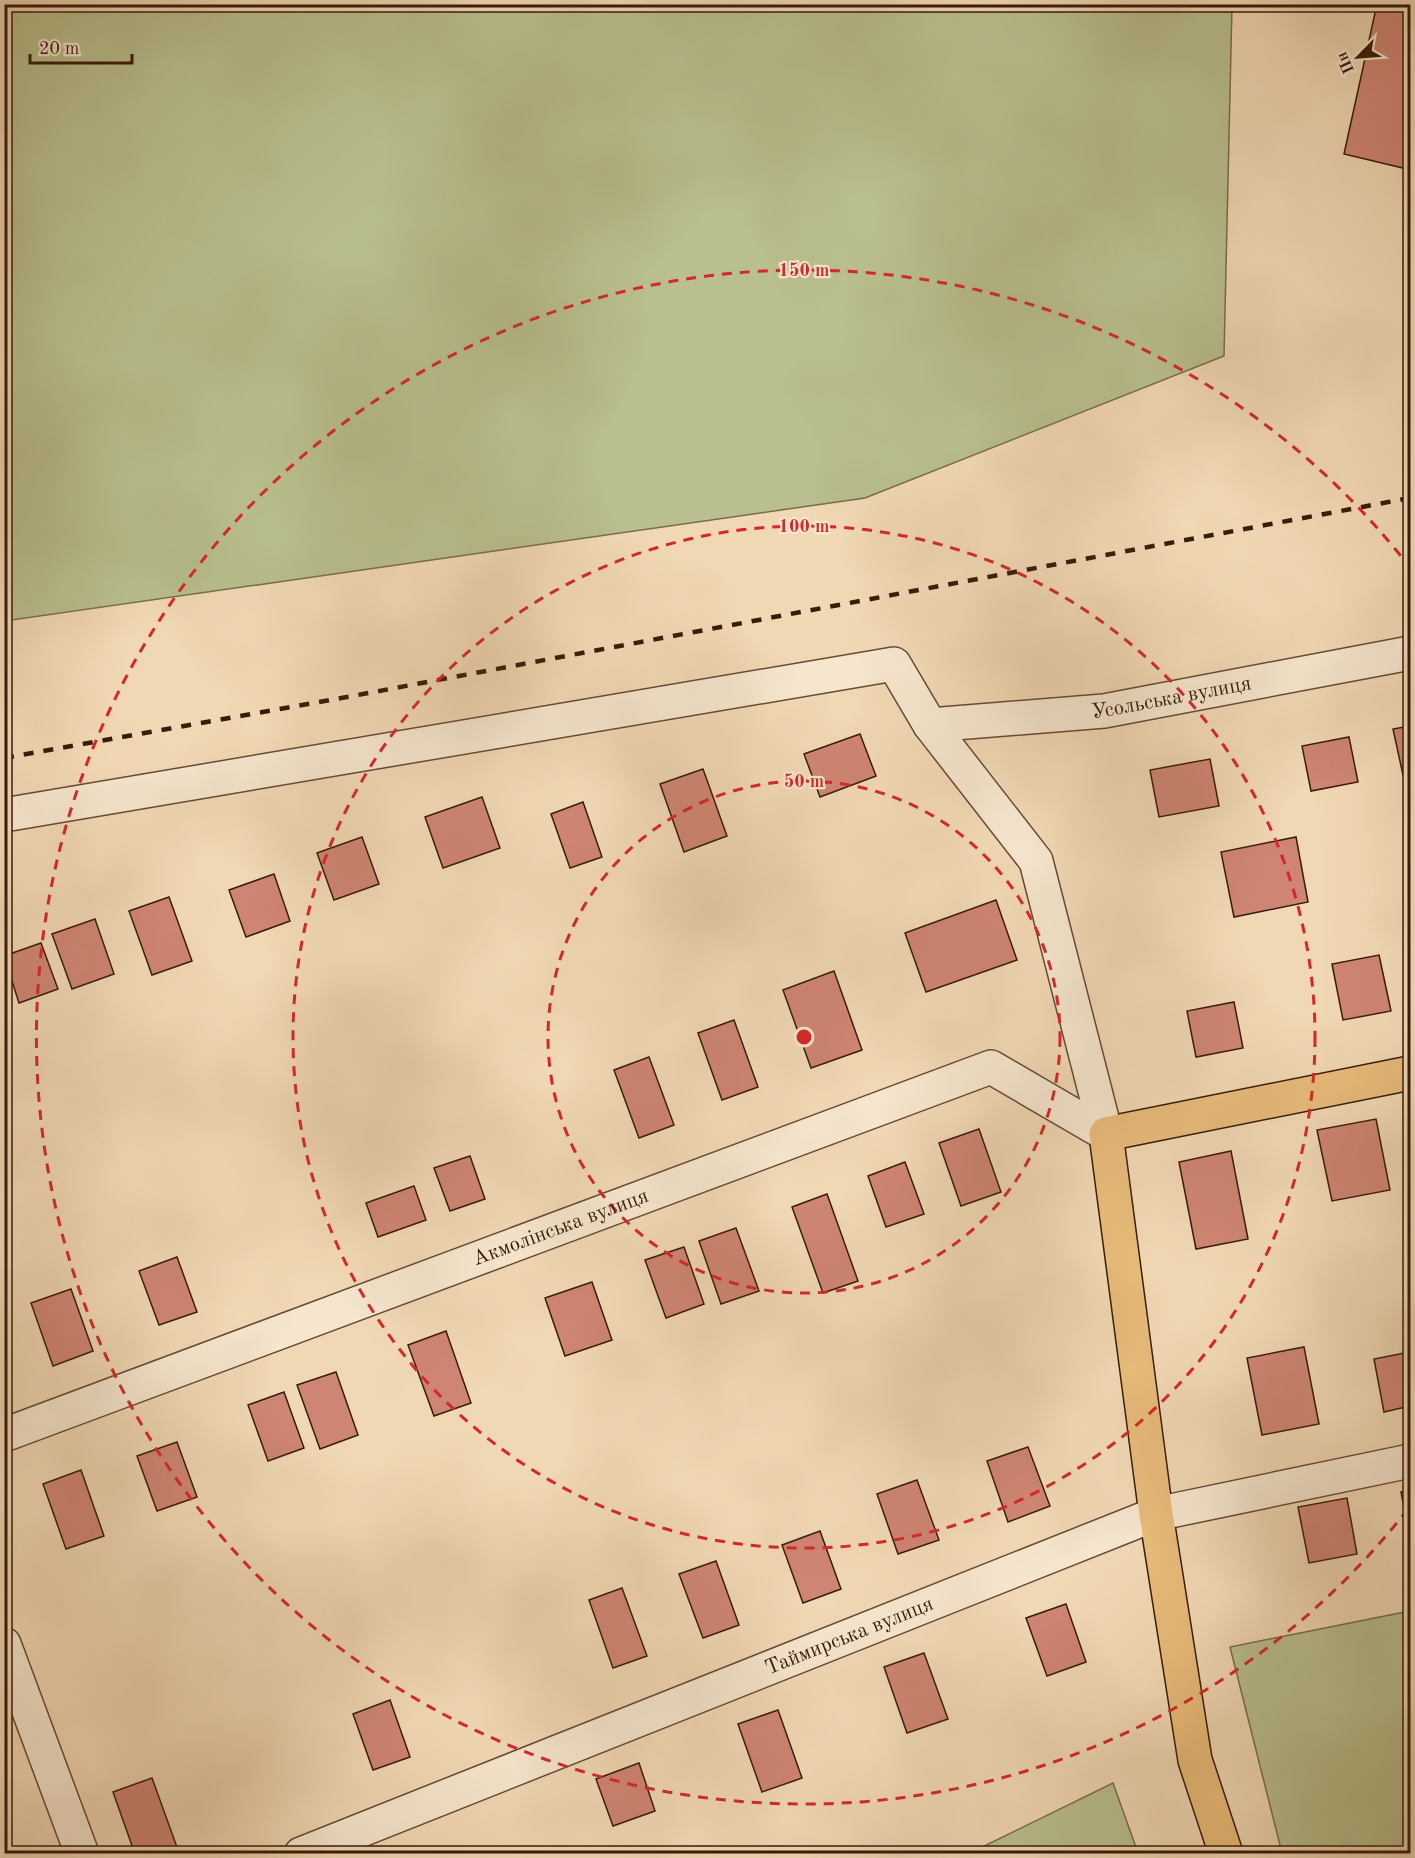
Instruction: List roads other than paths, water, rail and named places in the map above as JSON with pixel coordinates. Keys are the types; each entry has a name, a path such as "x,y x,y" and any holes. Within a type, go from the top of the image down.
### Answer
{"main road":[{"path":"1226,1854 1196,1760 1156,1514 1106,1134 1410,1073"}],"street":[{"name":"Усольська вулиця","path":"930,725 1104,711 1410,652"},
{"path":"4,815 894,664 930,725 1036,861 1106,1134"},
{"name":"Акмолiнська вулиця","path":"4,1435 991,1067 1106,1134"},
{"name":"Таймирська вулиця","path":"301,1854 1156,1514 1410,1461"},
{"path":"4,1644 82,1854"}],"railway":[{"path":"4,758 347,697 1410,498"}]}
